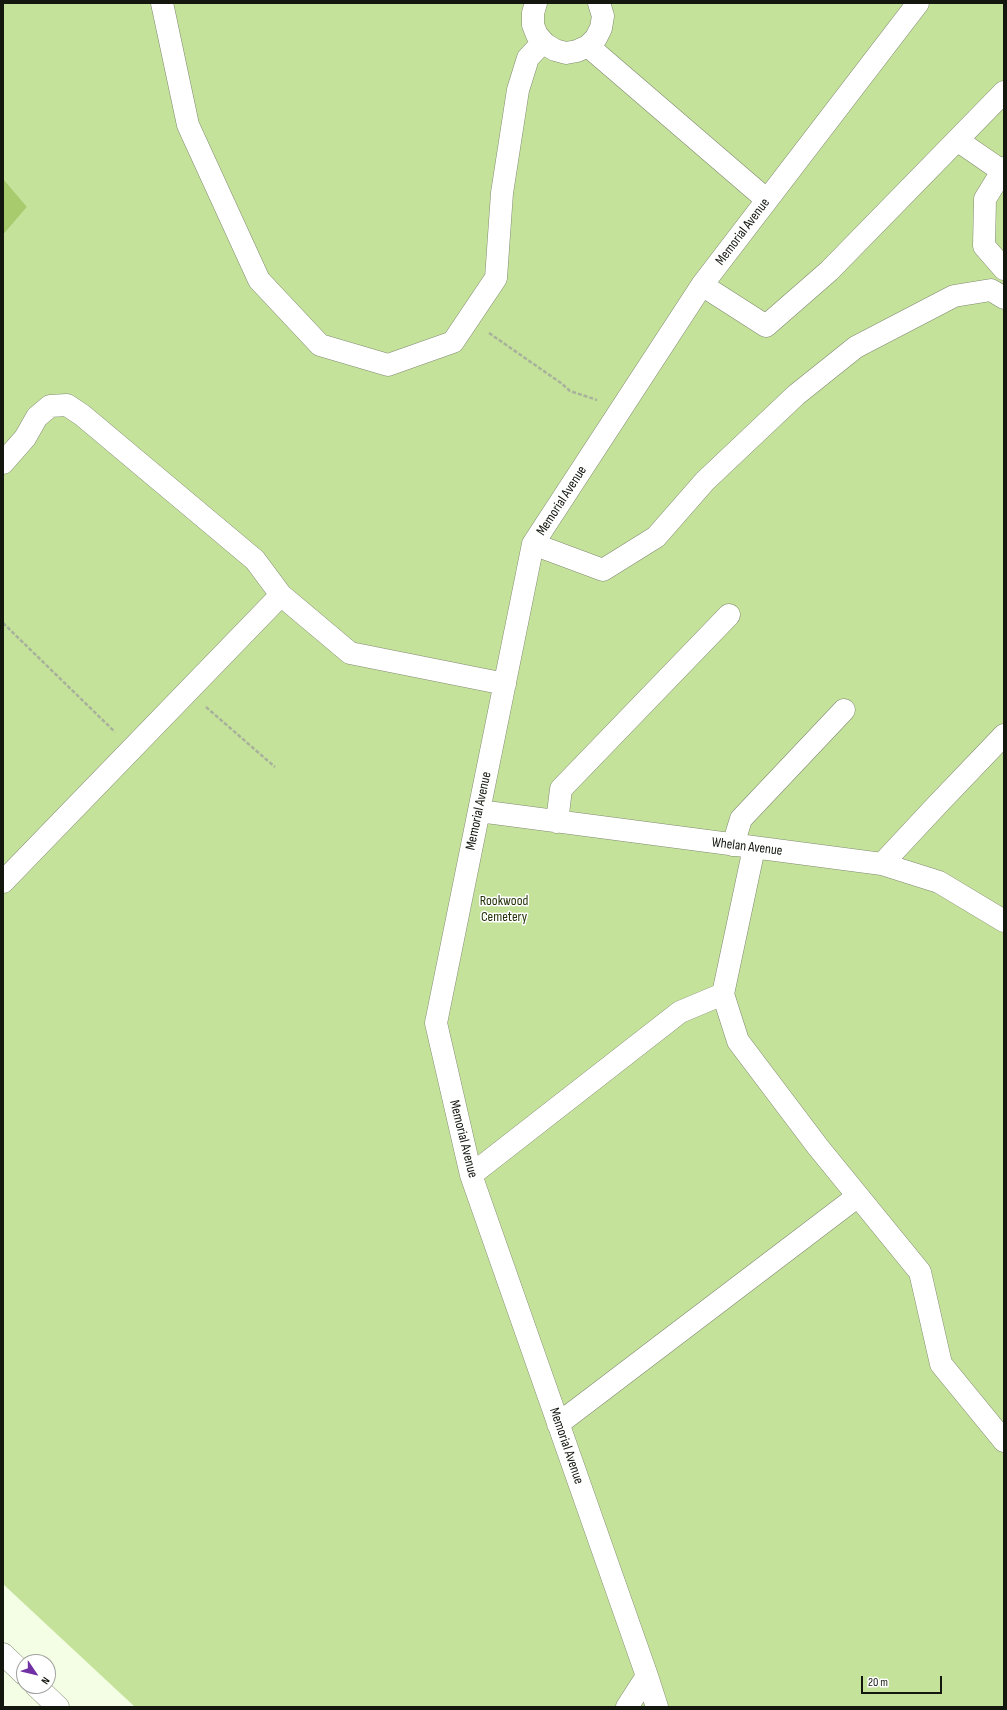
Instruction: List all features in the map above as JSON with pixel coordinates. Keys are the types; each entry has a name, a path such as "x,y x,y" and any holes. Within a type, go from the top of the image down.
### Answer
{"street":[{"path":"162,3 188,125 259,280 320,345 388,365 454,342 496,278 502,193 518,90 528,58 543,42"},
{"path":"536,3 533,13 533,25 538,35 543,42 555,50 566,53 577,51 588,46 596,38 601,28 603,16 599,3"},
{"name":"Memorial Avenue","path":"657,1707 471,1175 436,1023 533,544 702,285 918,3"},
{"path":"588,46 767,200"},
{"path":"702,285 766,326 829,271 1004,92"},
{"path":"957,140 1003,170 985,199 984,246 1004,270"},
{"path":"533,544 603,570 656,538 705,481 796,395 856,347 954,296 991,290 1004,298"},
{"path":"3,463 25,438 37,417 50,406 67,405 82,415 255,560 281,595 350,653 505,684"},
{"path":"3,882 281,595"},
{"path":"557,822 561,790 729,615"},
{"path":"844,710 741,819 744,847 723,994 738,1041 818,1147 920,1272 942,1364 1004,1441"},
{"path":"882,864 1004,735"},
{"name":"Whelan Avenue","path":"479,811 882,864 939,882 1004,920"},
{"path":"471,1175 680,1012 723,994"},
{"path":"558,1424 858,1196"},
{"path":"3,1654 16,1666"},
{"path":"627,1707 647,1676"},
{"path":"44,1694 58,1707"}],"path":[{"path":"468,320 561,383 570,391 597,400 614,420"},
{"path":"3,623 132,748"},
{"path":"188,690 275,768"}],"green space":[{"name":"Rookwood Cemetery","path":"3,3 1004,3 1004,1707 135,1707 3,1584 3,235 27,207 3,187"},
{"path":"3,179 27,207 3,235"}]}
